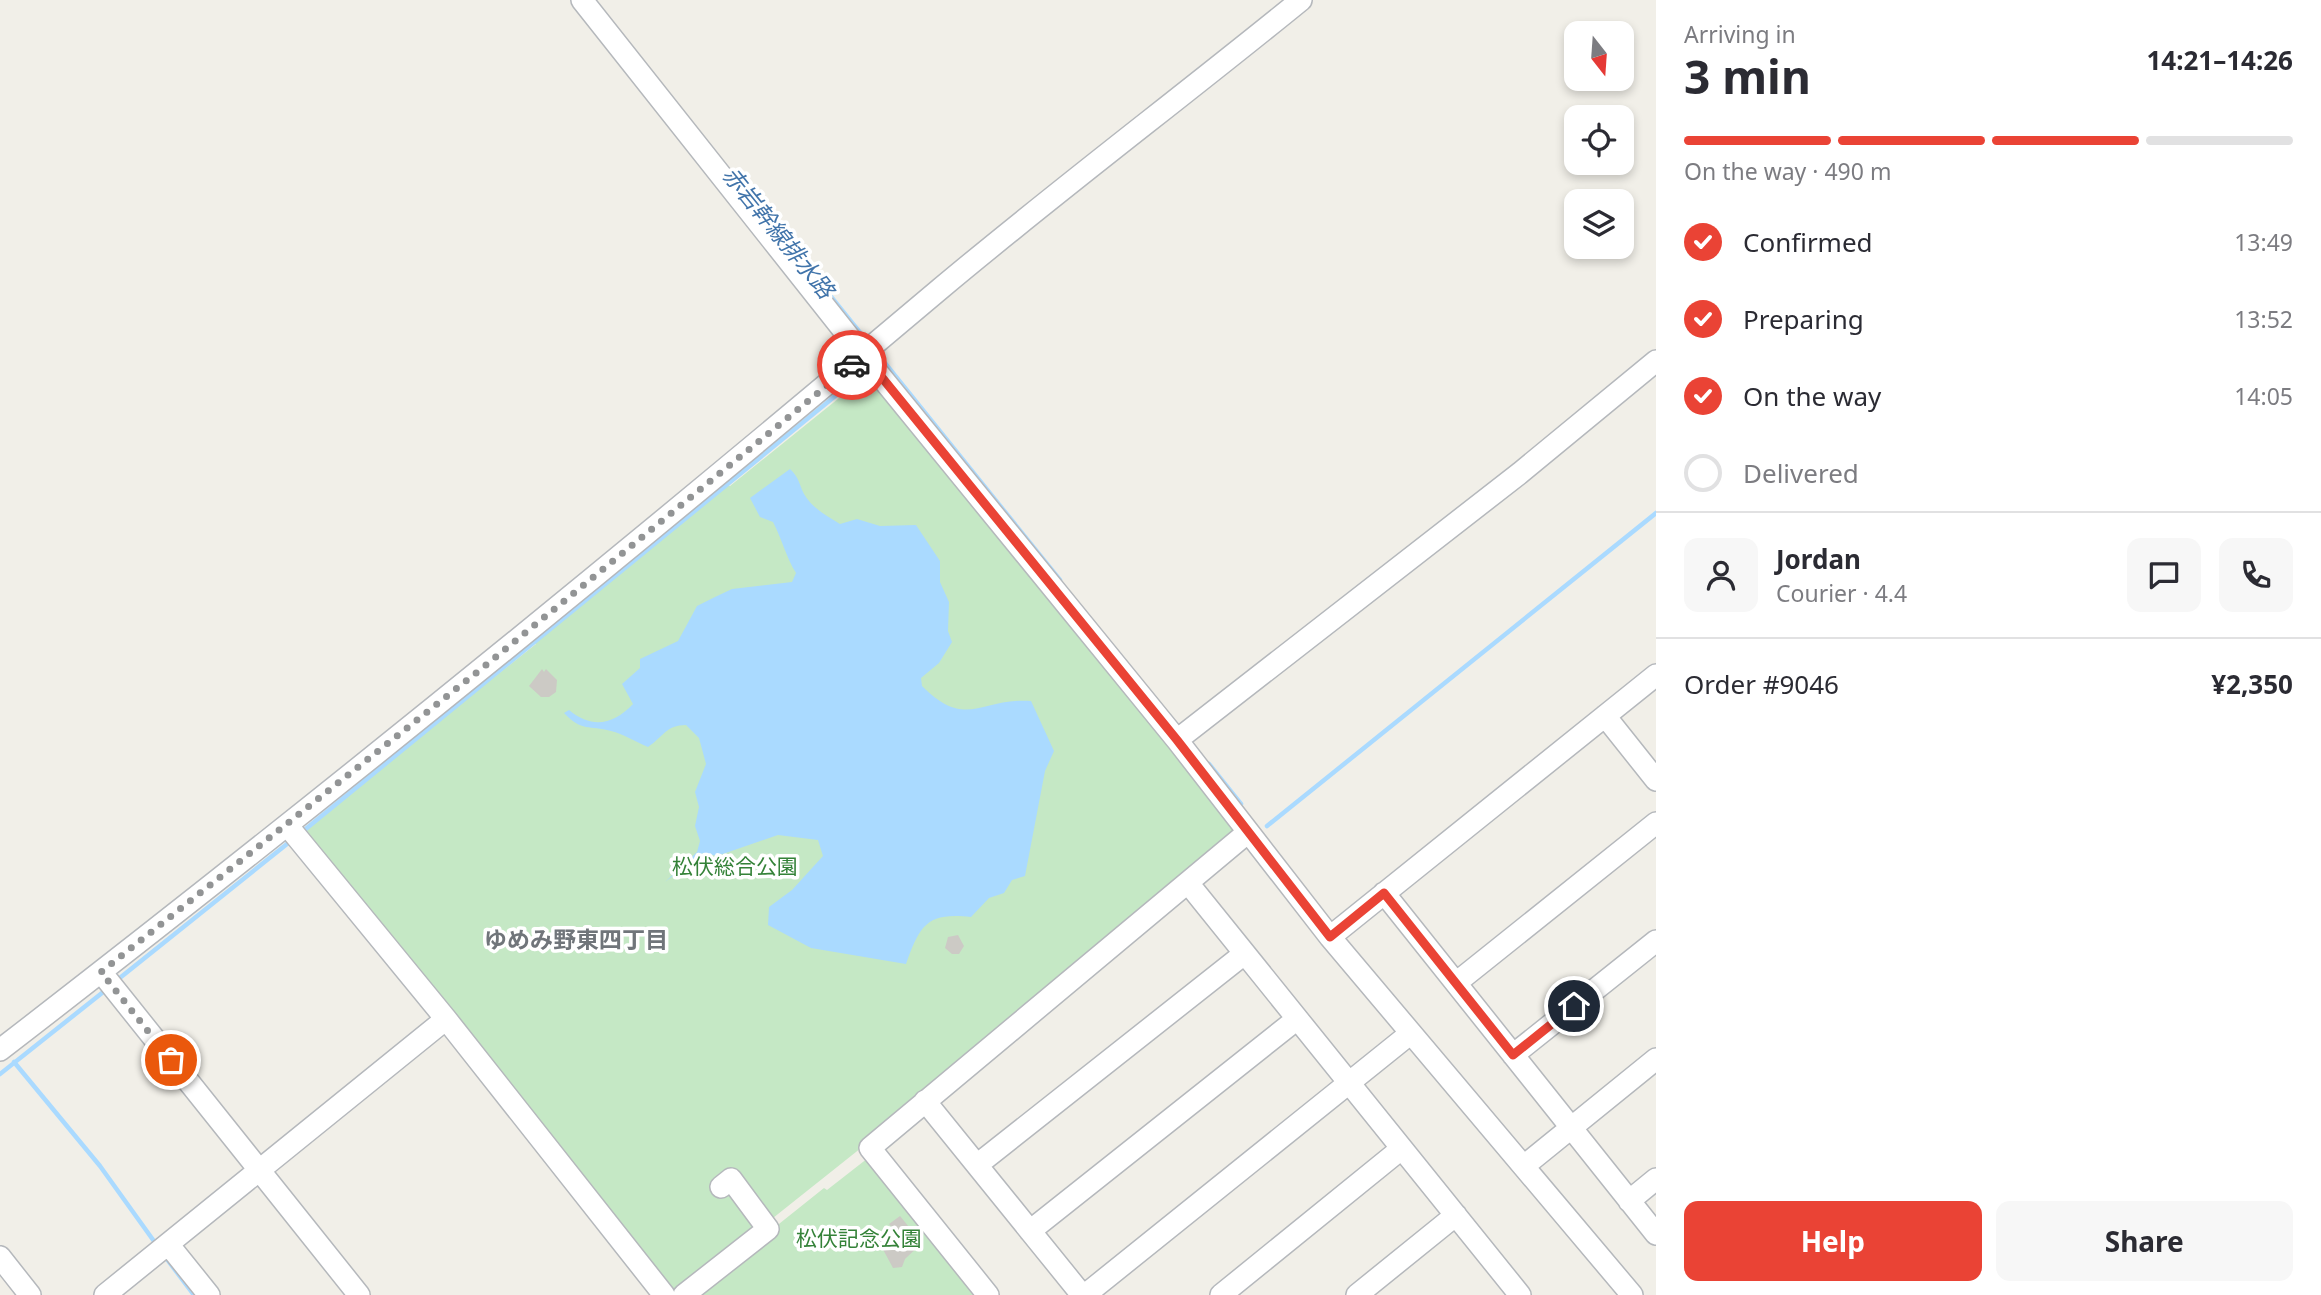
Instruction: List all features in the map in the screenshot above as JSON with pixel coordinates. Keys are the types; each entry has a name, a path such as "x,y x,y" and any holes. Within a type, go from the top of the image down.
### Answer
{"street":[{"path":"582,0 864,355 1182,736 1247,834 1330,937 1632,1295"},
{"path":"0,1050 287,825 864,355 942,288 1301,0"},
{"path":"1182,736 1520,473 1656,361"},
{"path":"1330,937 1656,675"},
{"path":"1605,716 1656,780"},
{"path":"1456,983 1656,823"},
{"path":"287,825 446,1019 664,1295"},
{"path":"988,1295 870,1148 1247,834"},
{"path":"1188,883 1456,1215 1508,1291"},
{"path":"1384,893 1656,1234"},
{"path":"1513,1055 1656,941"},
{"path":"977,1165 1244,954"},
{"path":"101,972 359,1295"},
{"path":"105,1295 446,1019"},
{"path":"1030,1231 1297,1019"},
{"path":"925,1101 1084,1295 1411,1033"},
{"path":"1524,1166 1656,1059"},
{"path":"1221,1295 1401,1149"},
{"path":"684,1295 768,1229 731,1179 721,1187"},
{"path":"1629,1201 1656,1179"},
{"path":"1357,1295 1456,1215"},
{"path":"168,1244 209,1295"},
{"path":"0,1257 30,1295"}],"green space":[{"name":"松伏総合公園","path":"875,369 1243,832 866,1144 676,1295 303,832 391,761 479,681 483,686 536,644 532,639 723,483 730,486"},
{"name":"松伏記念公園","path":"868,1158 982,1295 690,1295 824,1188 827,1190"}],"water":[{"path":"790,469 811,503 840,524 857,519 880,526 916,525 940,561 940,582 949,602 948,631 952,642 939,663 921,678 922,686 951,707 963,709 1031,701 1054,751 1045,771 1025,876 1012,880 1004,893 989,898 971,917 944,917 927,924 916,940 906,964 811,948 768,925 769,907 792,890 823,856 818,840 778,835 717,856 703,853 665,882 697,852 700,841 695,826 699,807 695,792 706,764 699,738 686,725 679,726 669,729 648,747 616,732 576,723 564,713 569,710 594,722 618,716 633,704 622,684 640,668 640,659 678,641 697,606 732,589 792,582 796,573 773,522 760,517 750,498"}],"building":[{"path":"542,669 544,672 546,669 557,680 556,692 549,697 541,697 529,686"},
{"path":"958,935 964,946 959,954 952,954 945,948 948,937"},
{"path":"900,1216 922,1243 905,1259 902,1267 893,1268 879,1242 895,1231 889,1224"}],"waterway":[{"name":"赤岩幹線排水路","path":"770,221 866,340"},
{"path":"876,352 1060,580"},
{"path":"302,832 867,370"},
{"path":"1267,826 1656,513"},
{"path":"1209,764 1241,804"},
{"path":"116,981 292,840"},
{"path":"0,1074 107,989"},
{"path":"14,1062 100,1166 156,1244"},
{"path":"163,1254 194,1295"}],"way so far":[{"path":"171,1060 101,972 486,665 852,365"}],"district":[{"name":"ゆめみ野東四丁目","path":"576,939"}],"route":[{"path":"852,365 864,355 1177,740 1247,834 1330,937 1384,893 1513,1055 1574,1006"}]}
